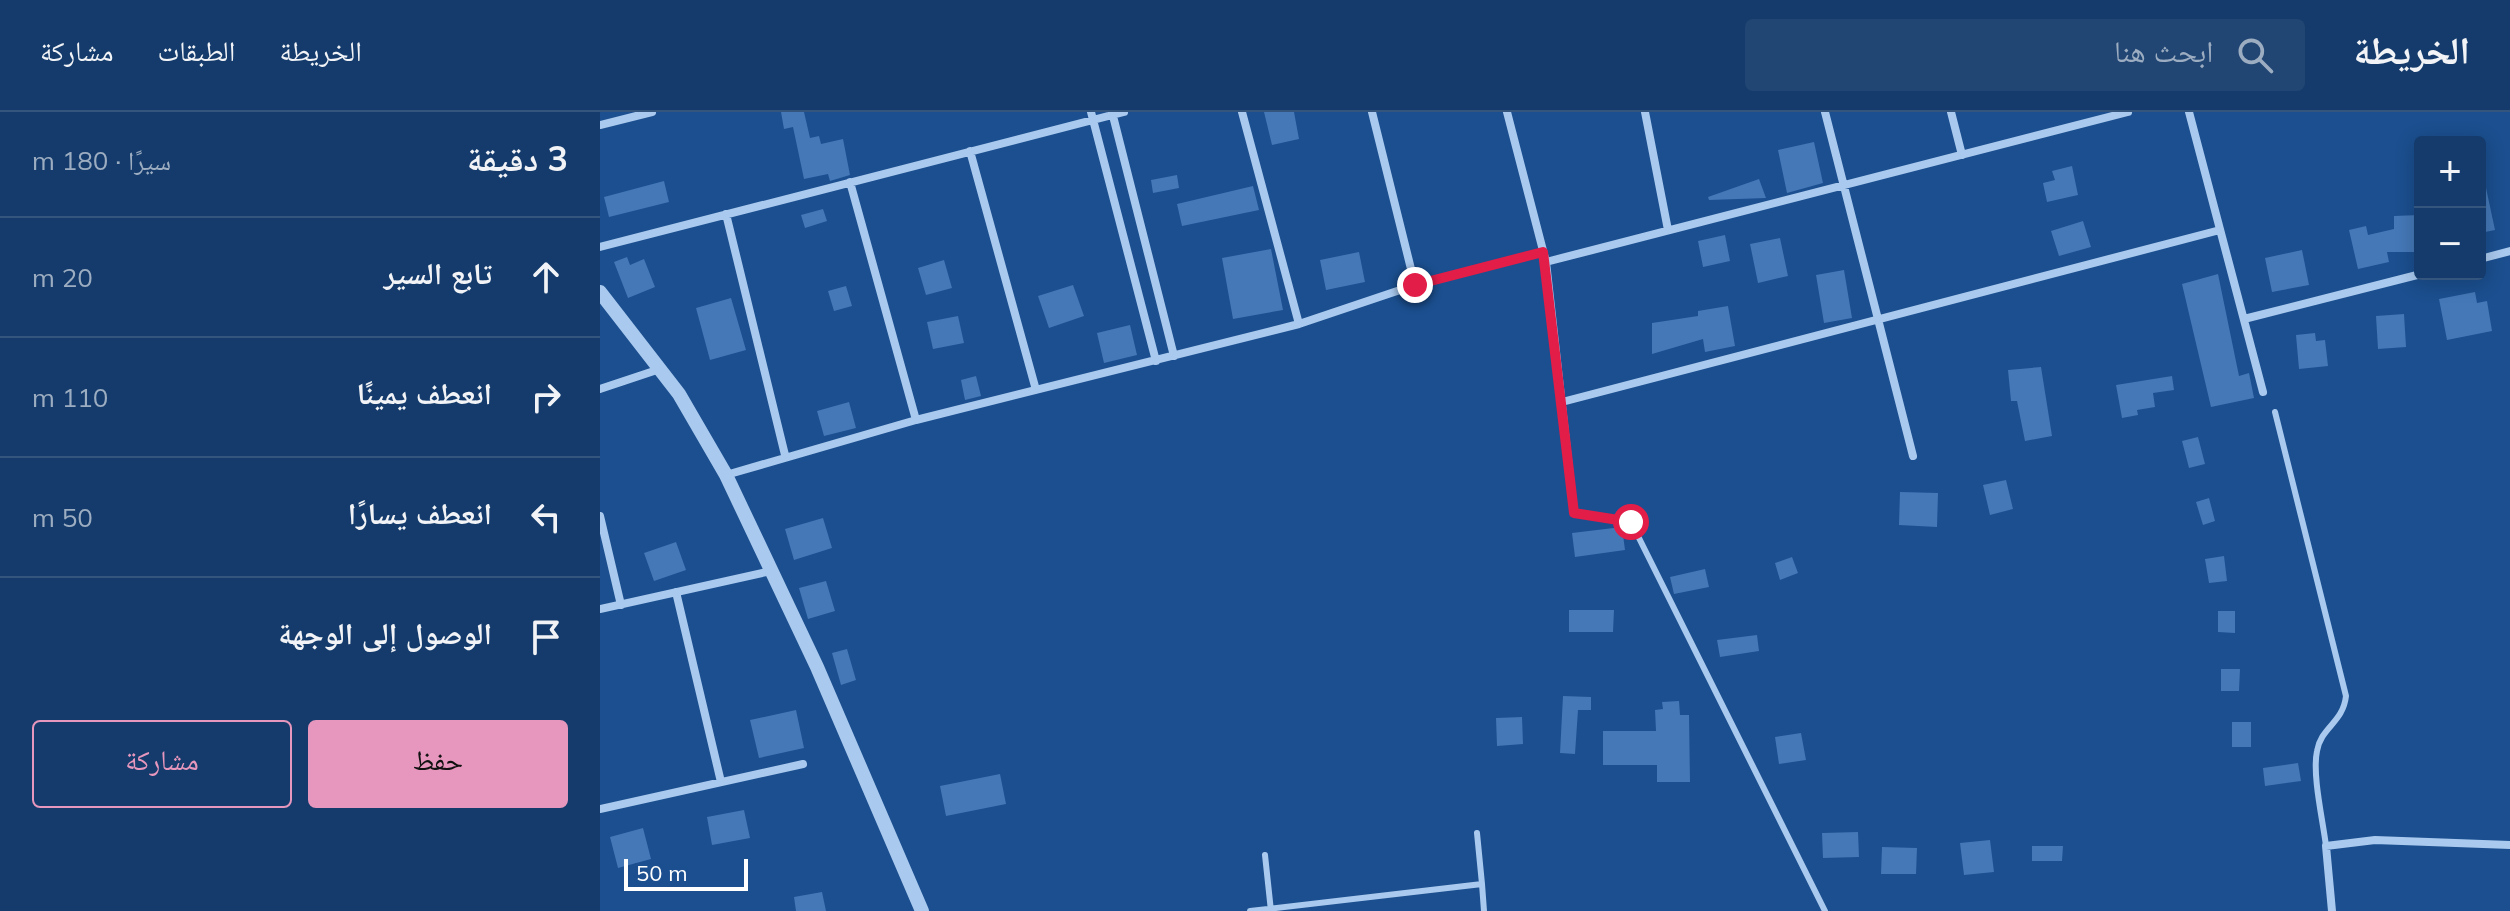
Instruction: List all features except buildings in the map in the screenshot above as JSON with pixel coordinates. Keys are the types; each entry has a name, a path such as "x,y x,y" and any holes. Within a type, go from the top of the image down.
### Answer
{"street":[{"path":"600,125 652,112"},
{"path":"600,247 970,151 1092,116 1124,112"},
{"path":"1242,112 1299,324"},
{"path":"1372,112 1415,285"},
{"path":"1507,112 1544,257 1574,513"},
{"path":"1645,112 1668,230"},
{"path":"1825,112 1913,456"},
{"path":"1951,112 1962,155"},
{"path":"726,475 785,455 916,420 1299,324 1415,285 1668,230 2128,112"},
{"path":"2189,112 2263,392"},
{"path":"1112,113 1174,356"},
{"path":"1092,116 1156,361"},
{"path":"970,151 1036,390"},
{"path":"850,182 916,420"},
{"path":"726,214 785,455"},
{"path":"1562,402 2220,230"},
{"path":"2486,257 2510,251"},
{"path":"2244,319 2414,276"},
{"path":"600,292 679,394 726,475 817,667 922,911"},
{"path":"600,389 660,369"},
{"path":"600,516 621,605"},
{"path":"600,609 771,571"},
{"path":"676,592 721,782"},
{"path":"600,809 803,764"},
{"path":"2332,911 2326,846 2375,840 2510,845"}],"lane":[{"path":"2275,412 2346,696 2344,712 2321,737 2316,753 2326,846"},
{"path":"1574,513 1631,522 1825,911"},
{"path":"1477,833 1484,911"},
{"path":"1265,855 1270,910"},
{"path":"1250,911 1482,884"}],"route":[{"path":"1415,285 1543,252 1574,513 1631,522"}]}
